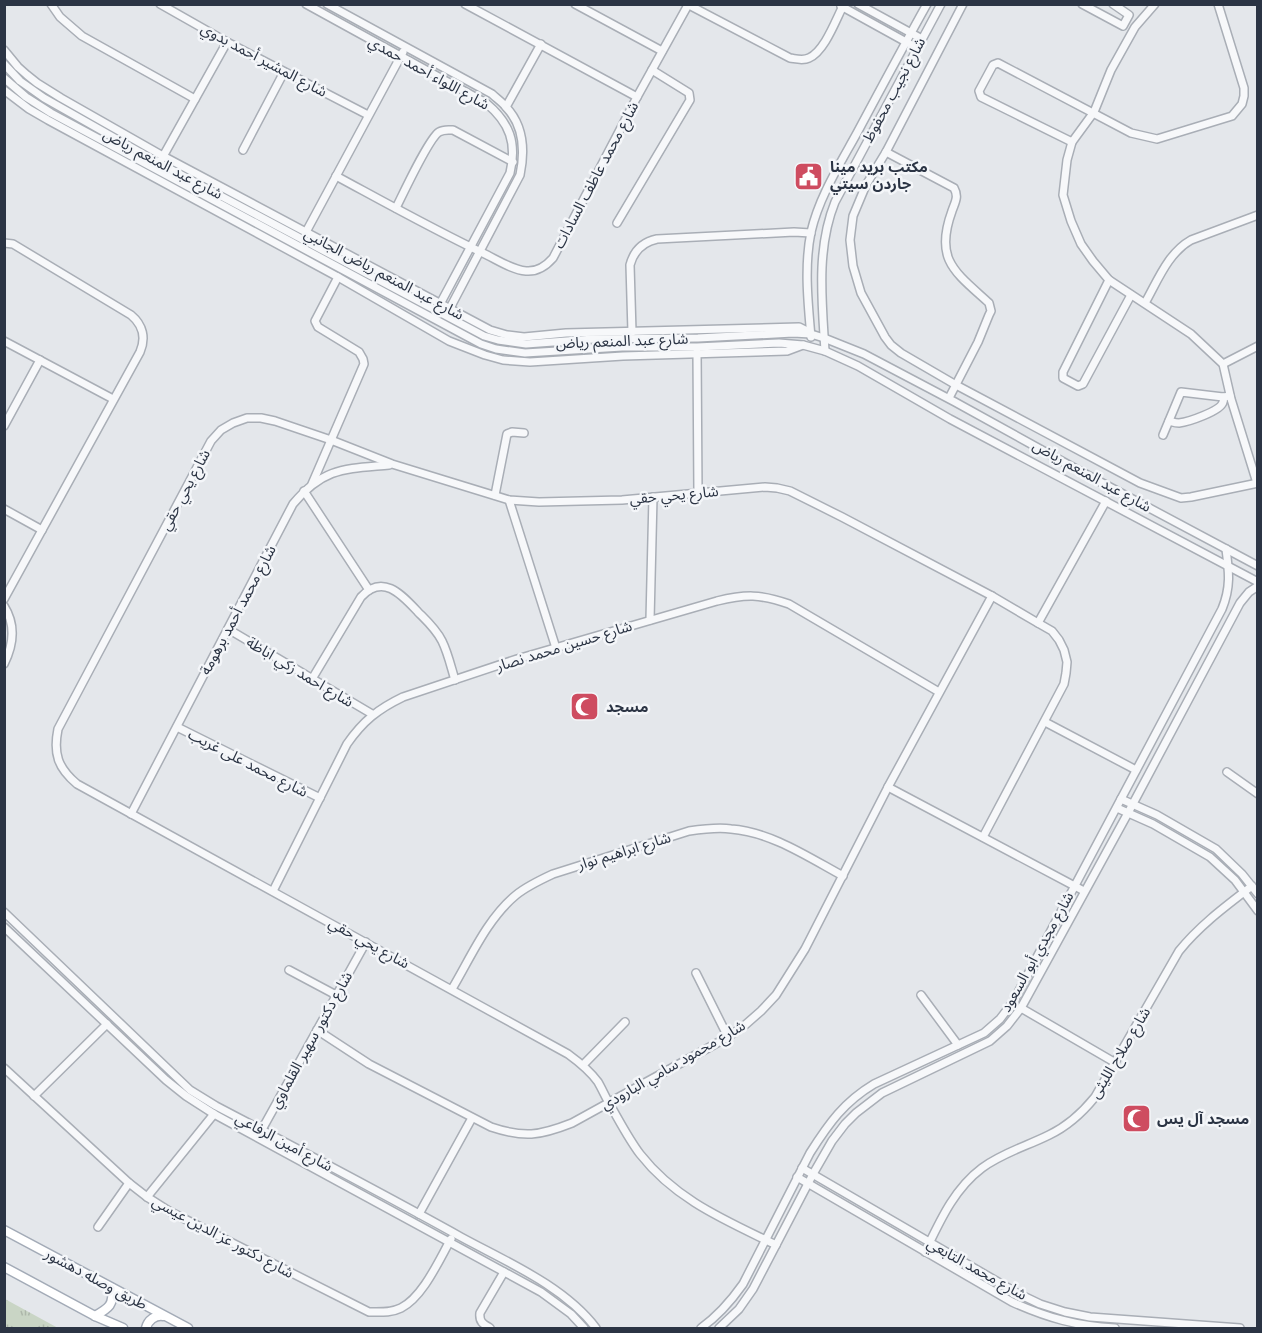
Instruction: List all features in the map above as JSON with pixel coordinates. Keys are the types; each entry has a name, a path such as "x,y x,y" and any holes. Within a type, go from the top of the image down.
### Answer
{"main road":[{"name":"طريق وصله دهشور","path":"4,1230 188,1329"},
{"name":"طريق وصله دهشور","path":"4,1267 123,1329"},
{"path":"95,1316 110,1305 113,1298 112,1288"},
{"path":"146,1329 151,1319 164,1316"}],"street":[{"path":"51,4 70,27 82,36 195,99"},
{"name":"شارع المشير أحمد بدوي","path":"160,4 227,42 368,115"},
{"name":"شارع اللواء أحمد حمدي","path":"306,4 486,103 496,111 510,133 513,145 513,162 510,173 427,327"},
{"path":"465,4 637,97"},
{"path":"575,4 662,51"},
{"path":"858,4 922,39"},
{"name":"شارع نجيب محفوظ","path":"812,347 808,277 811,233 818,211 927,4"},
{"name":"شارع نجيب محفوظ","path":"825,351 822,277 823,250 829,218 835,202 941,4"},
{"path":"963,4 886,152 866,185 853,216 850,240 853,266 861,293 878,327 891,345 901,353 956,385 1140,483 1181,498 1257,483 1226,396 1223,364 1191,334 1109,280 1081,244 1063,195 1066,160 1072,142 1094,112 1111,70 1135,27 1155,4"},
{"path":"1082,4 1122,26 1129,15 1113,4"},
{"path":"1072,142 981,97 979,91 992,66 999,63 1131,133 1157,139 1232,116 1242,104 1244,88 1218,4"},
{"path":"687,5 790,58 801,60 817,53 842,5 917,48"},
{"name":"شارع محمد عاطف السادات","path":"336,176 480,252 519,270 529,271 547,265 554,258 687,5"},
{"name":"شارع اللواء أحمد حمدي","path":"332,6 492,94 506,107 519,128 523,142 520,175 436,333"},
{"path":"1126,21 1135,27"},
{"path":"151,177 227,42"},
{"path":"506,107 541,44"},
{"path":"306,232 405,47"},
{"name":"شارع عبد المنعم رياض الجانبي","path":"4,50 18,67 42,87 159,163 306,232 439,306"},
{"name":"شارع عبد المنعم رياض","path":"4,64 20,81 44,98 466,337 510,352 525,353 621,346 697,351 779,344 803,345 825,351 858,366 950,419 1228,566 1257,584"},
{"path":"617,223 690,100 689,93 652,70"},
{"path":"243,150 285,72"},
{"name":"شارع عبد المنعم رياض","path":"4,78 26,97 51,113 159,163 439,306 484,336 526,344 594,339 698,338 779,334 810,334 824,338 864,354 949,398 1257,566"},
{"name":"شارع عبد المنعم رياض الجانبي","path":"4,90 29,110 338,277 427,327 449,342 485,355 520,362 697,351"},
{"path":"48,120 51,113"},
{"path":"396,208 429,144 438,132 453,130 513,162"},
{"path":"886,152 954,188 957,197 946,227 945,249 957,274 989,303 991,311 978,342 949,398"},
{"path":"1145,303 1170,259 1182,245 1257,215"},
{"path":"632,332 630,265 632,257 642,245 657,239 811,233"},
{"path":"4,243 13,244 131,315 138,322 143,337 142,347 4,598"},
{"path":"312,484 364,364 359,352 318,327 315,321 338,277"},
{"path":"1109,280 1062,374 1063,378 1078,386 1083,384 1131,295"},
{"path":"379,300 383,291"},
{"name":"شارع عبد المنعم رياض الجانبي","path":"448,311 490,330 524,336 799,327 810,334"},
{"path":"4,341 113,399"},
{"path":"485,355 488,346"},
{"path":"1223,364 1257,346"},
{"path":"697,351 698,493"},
{"path":"4,426 40,360"},
{"path":"1163,435 1183,392 1226,396"},
{"path":"1169,421 1185,422 1210,413 1223,403 1226,396"},
{"name":"شارع يحي حقي","path":"776,1245 700,1207 666,1183 639,1152 599,1083 583,1065 568,1054 77,784 60,766 55,742 58,729 211,441 221,430 233,423 246,418 261,417 331,440 392,464 508,500 567,503 765,487 790,491 1038,622 1052,632 1064,650 1066,673 1064,684 983,837"},
{"path":"495,495 507,434 510,432 524,433"},
{"path":"1042,467 1050,465 1052,454"},
{"name":"شارع محمد أحمد برهومة","path":"131,814 293,504 312,484 328,475 346,469 392,464"},
{"path":"1070,483 1070,476 1078,470"},
{"path":"304,491 369,590"},
{"path":"650,620 653,497"},
{"path":"508,500 556,648"},
{"path":"1038,622 1106,501"},
{"path":"4,509 42,530"},
{"name":"شارع مجدي أبو السعود","path":"701,1329 730,1302 743,1284 802,1168 822,1134 847,1103 874,1084 984,1033 1000,1019 1013,1002 1222,609 1228,588 1226,549"},
{"name":"شارع مجدي أبو السعود","path":"719,1329 739,1309 753,1289 808,1182 832,1141 845,1124 868,1102 990,1041 1007,1026 1021,1008 1244,597 1257,584"},
{"path":"312,679 358,601 369,590 382,587 396,590 438,634 455,680"},
{"name":"شارع حسين محمد نصار","path":"273,891 347,744 372,714 403,697 556,648 735,597 754,595 789,604 939,692"},
{"name":"شارع محمود سامي البارودي","path":"317,1030 369,1064 472,1118 511,1134 532,1135 552,1131 572,1123 728,1037 761,1011 776,995 805,949 888,787 992,596"},
{"path":"4,606 14,632 4,664"},
{"path":"1217,618 1229,625"},
{"name":"شارع احمد زكي اباظة","path":"228,629 372,714"},
{"path":"1045,722 1136,770"},
{"name":"شارع محمد على غريب","path":"177,727 320,798"},
{"path":"1227,772 1257,794"},
{"path":"888,787 1084,891"},
{"path":"1121,799 1158,815 1216,849 1242,874 1257,894"},
{"path":"1117,808 1179,838 1210,857 1235,880 1257,911"},
{"name":"شارع ابراهيم نوار","path":"452,989 501,909 516,894 534,882 689,831 711,828 754,832 843,876"},
{"name":"شارع صلاح الليثى","path":"926,1252 950,1204 970,1178 996,1159 1050,1135 1075,1119 1095,1097 1179,951 1207,920 1252,886"},
{"name":"شارع أمين الرفاعي","path":"4,912 188,1093 262,1130 527,1274 568,1299 596,1329"},
{"name":"شارع أمين الرفاعي","path":"4,927 107,1024 214,1114 541,1292 571,1314 584,1329"},
{"name":"شارع دكتور سهير القلماوي","path":"257,1138 366,942"},
{"path":"56,975 63,968"},
{"path":"289,969 336,995"},
{"path":"696,973 728,1037"},
{"path":"921,995 958,1045"},
{"path":"1021,1008 1114,1062"},
{"path":"583,1065 625,1022"},
{"path":"34,1095 107,1024"},
{"name":"شارع دكتور عز الدين عيسي","path":"6,1072 147,1197 169,1211 369,1312 385,1313 401,1308 415,1299 455,1234"},
{"path":"147,1197 214,1114"},
{"path":"419,1214 472,1118"},
{"name":"شارع محمد التابعي","path":"802,1168 1017,1293 1040,1304 1090,1317 1240,1329"},
{"name":"شارع محمد التابعي","path":"797,1177 1012,1302 1062,1321 1089,1327 1115,1329"},
{"path":"98,1227 129,1183"},
{"path":"489,1329 479,1319 480,1313 504,1272"}],"green space":[{"path":"5,1299 58,1328 5,1328"}],"place":[{"name":"مكتب بريد مينا جاردن سيتي","path":"809,176"},
{"name":"مسجد","path":"585,707"},
{"name":"مسجد آل يس","path":"1136,1119"}]}
